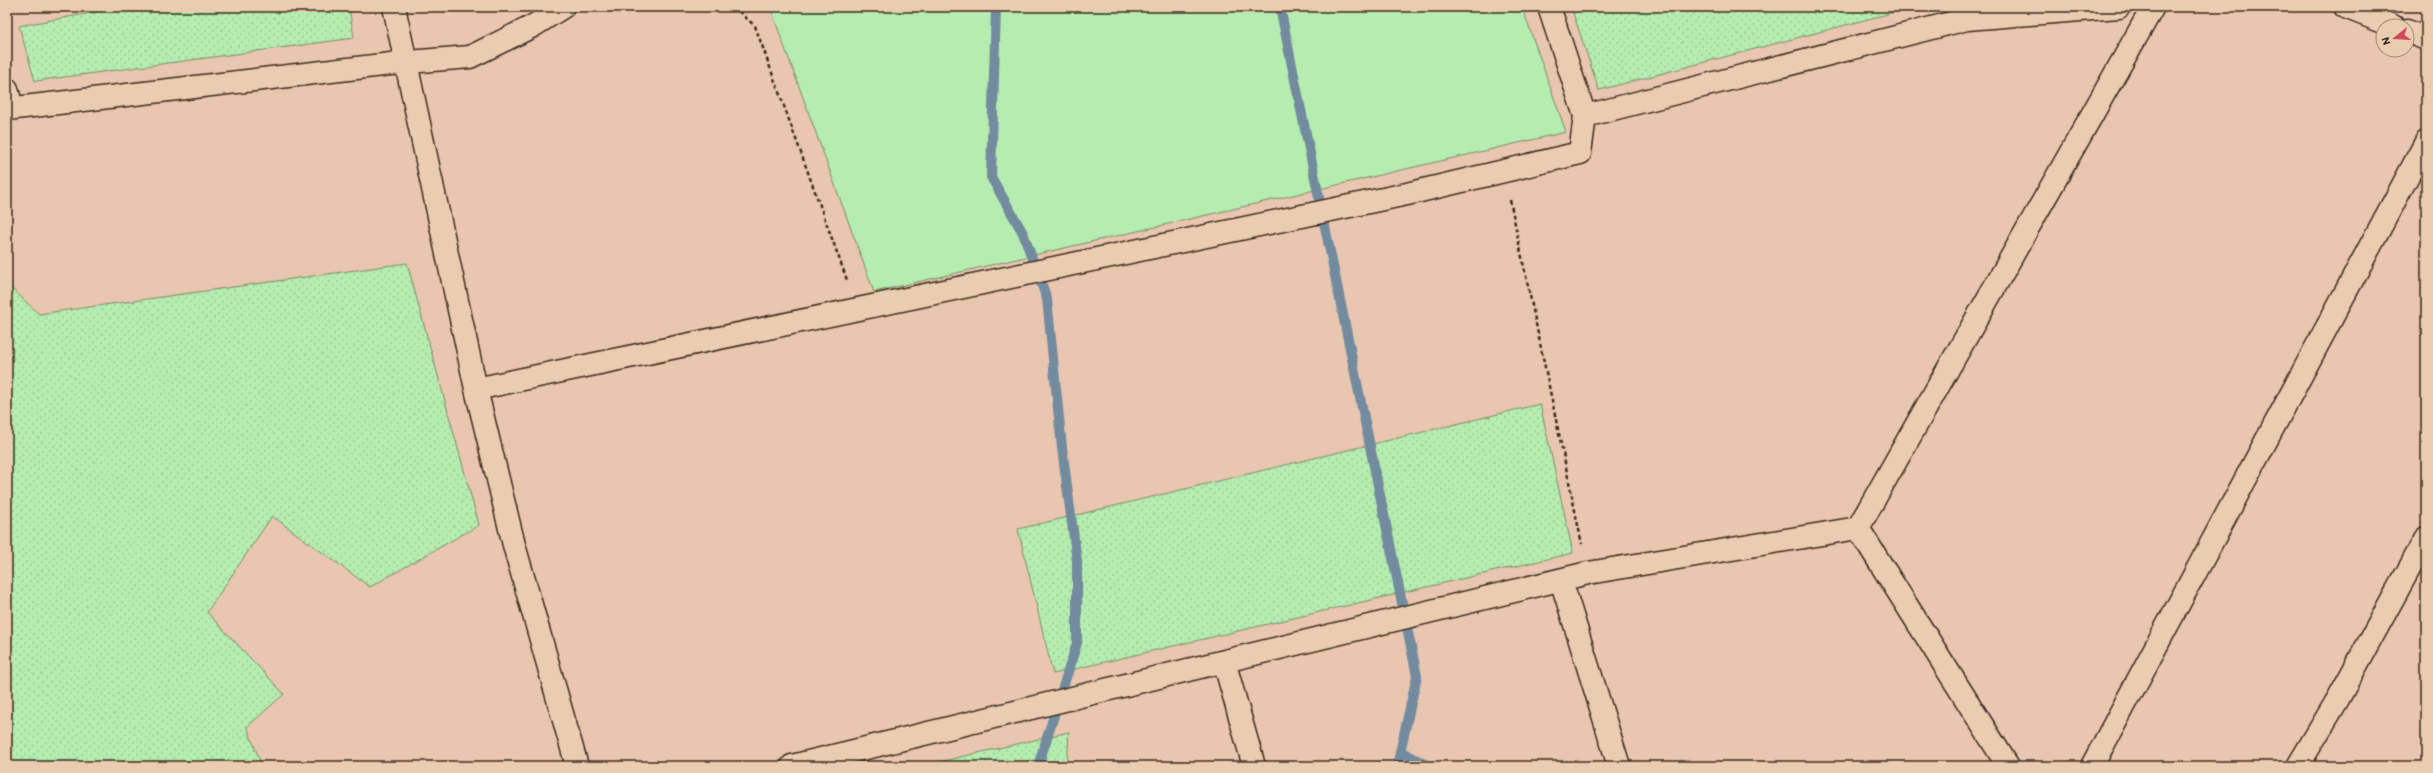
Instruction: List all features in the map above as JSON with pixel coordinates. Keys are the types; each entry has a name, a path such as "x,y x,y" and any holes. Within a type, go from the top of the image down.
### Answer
{"street":[{"path":"394,7 408,62 476,389 514,545 577,766"},
{"path":"8,102 470,57 533,26 563,7"},
{"path":"476,389 1407,194 1580,154 1585,116 1549,7"},
{"path":"1585,116 1967,19 2119,7"},
{"path":"1858,528 2153,7"},
{"path":"2345,7 2375,19"},
{"path":"2415,34 2426,39"},
{"path":"2092,766 2426,142"},
{"path":"792,766 1561,580 1588,574 1858,528"},
{"path":"1858,528 2008,766"},
{"path":"2298,766 2338,699 2426,538"},
{"path":"1561,580 1618,766"},
{"path":"1224,661 1254,766"}],"path":[{"path":"734,7 755,26 858,309"},
{"path":"1504,171 1588,574"}],"green space":[{"path":"124,7 349,7 354,38 35,81 19,26"},
{"path":"770,7 1522,7 1566,132 874,292"},
{"path":"1571,7 1914,7 1599,90"},
{"path":"407,263 479,525 370,587 272,516 207,612 284,694 247,727 262,766 7,766 7,284 39,314"},
{"path":"1540,404 1573,553 1053,674 1018,529"},
{"path":"1069,732 1067,766 921,766"}],"waterway":[{"path":"996,7 991,177 1023,233 1047,299 1062,448 1077,561 1077,643 1038,766"},
{"path":"1280,7 1417,676 1397,766"},
{"path":"1400,751 1428,766"}]}
